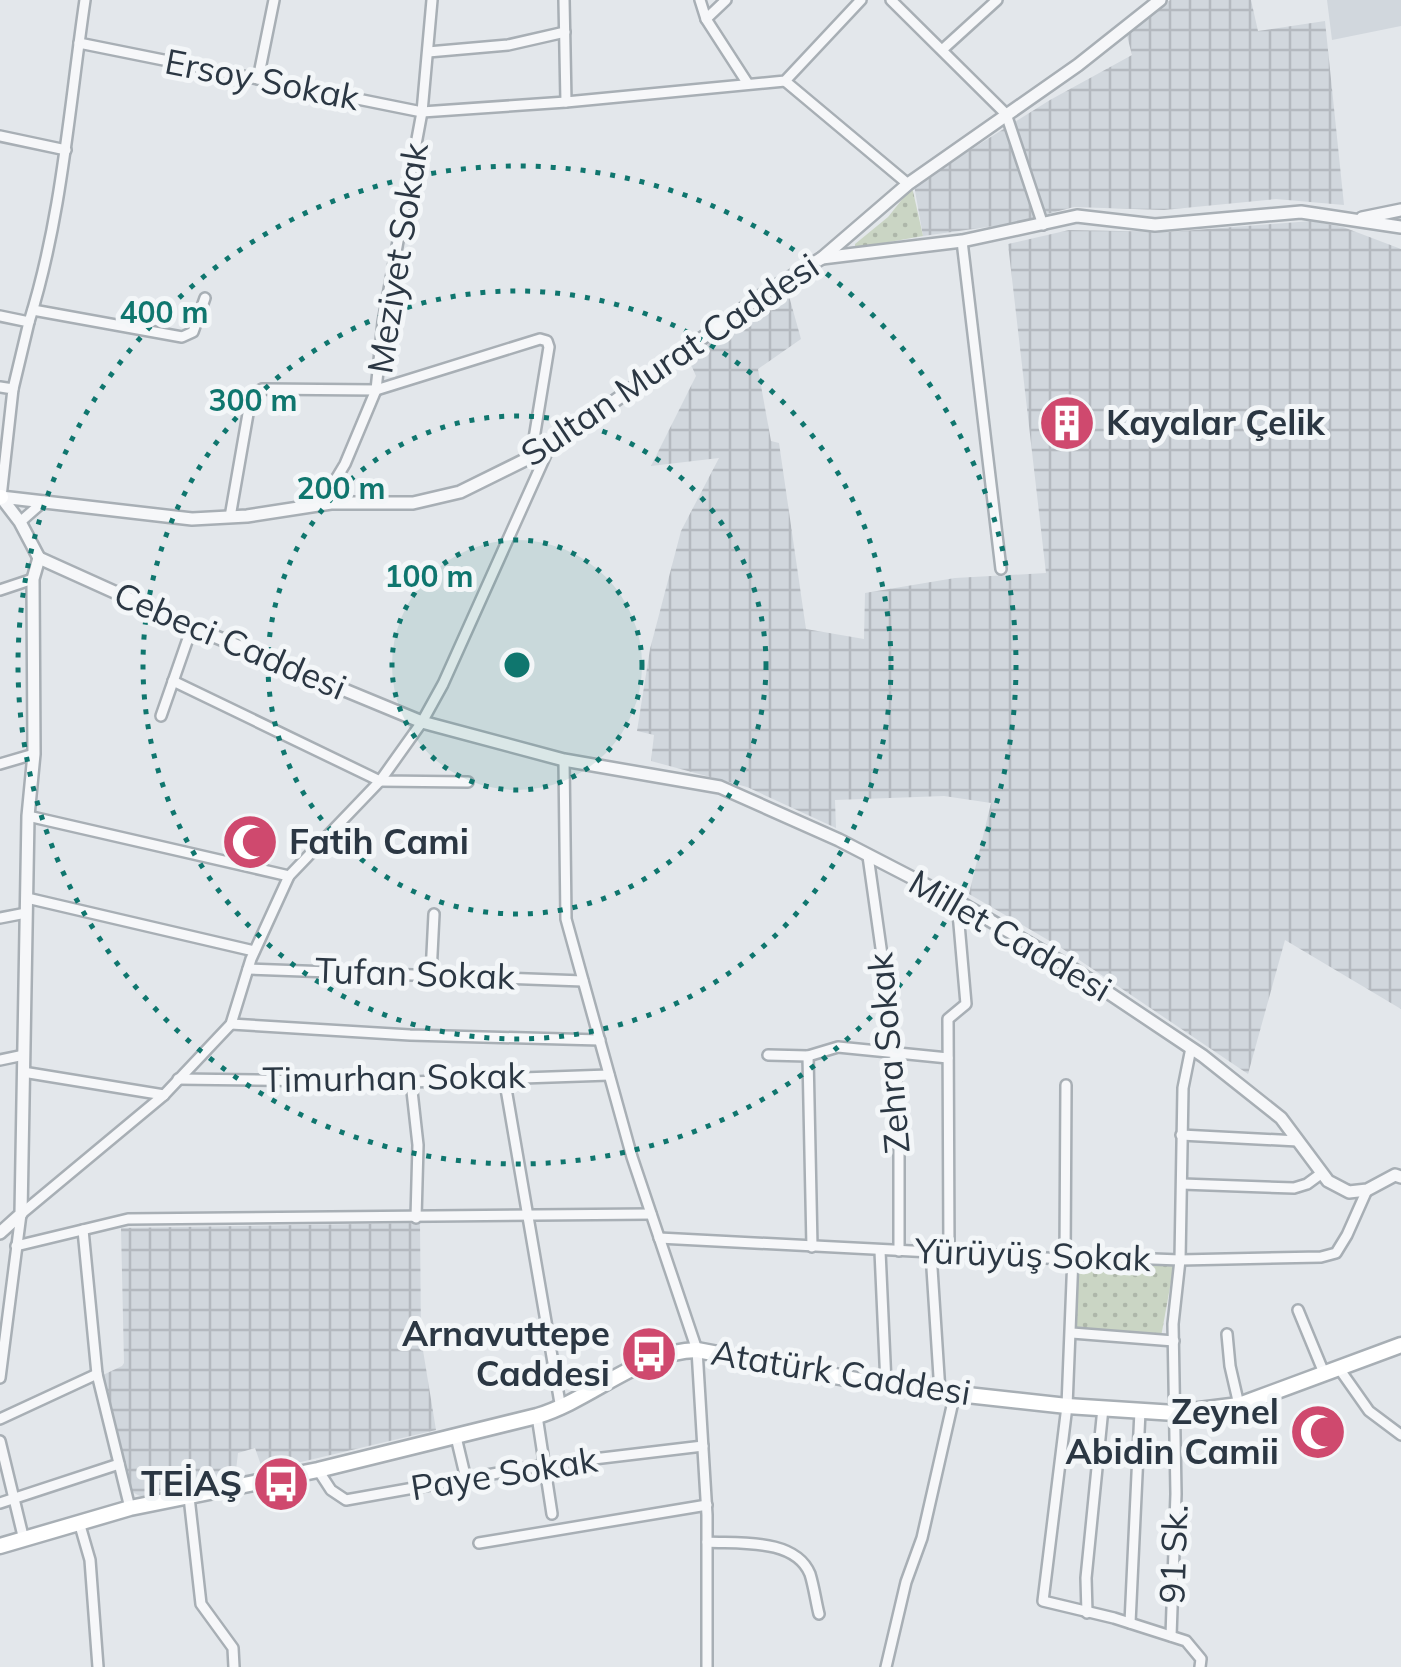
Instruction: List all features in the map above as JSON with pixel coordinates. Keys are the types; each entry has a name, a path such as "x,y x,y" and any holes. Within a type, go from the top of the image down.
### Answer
{"main road":[{"name":"Atatürk Caddesi","path":"0,1546 130,1508 318,1470 537,1416 561,1409 660,1356 697,1350 886,1384 1067,1406 1174,1412 1239,1405 1401,1345"}],"street":[{"path":"0,1378 20,1214 28,816 34,754 33,579 39,558 20,522 0,497 13,389 46,268 85,0"},
{"path":"258,79 274,0"},
{"name":"Meziyet Sokak","path":"321,504 344,464 376,390 383,322 422,112 432,0"},
{"path":"564,0 566,102"},
{"path":"700,0 706,19 748,84"},
{"path":"706,19 726,0"},
{"path":"860,0 784,80 908,184"},
{"path":"890,0 1006,114 1042,224"},
{"path":"942,50 997,0"},
{"name":"Sultan Murat Caddesi","path":"0,497 154,517 230,517 321,504 442,499 550,448 768,291 822,258 908,184 1078,65 1160,0"},
{"path":"428,52 508,44 565,32"},
{"name":"Ersoy Sokak","path":"78,43 422,112 784,80"},
{"path":"0,136 66,150"},
{"path":"1353,220 1401,210"},
{"path":"822,258 962,240 1077,216 1155,225 1301,212 1401,227"},
{"path":"962,240 1001,569"},
{"path":"33,310 182,336 193,332 205,298"},
{"path":"0,316 29,322"},
{"path":"230,517 253,394 262,389 376,390 532,340 547,342 532,457"},
{"path":"0,387 13,389"},
{"path":"0,1233 164,1095 230,1024 254,951 289,876 380,781 422,722 550,448"},
{"path":"20,522 44,502"},
{"name":"Cebeci Caddesi","path":"39,558 192,627 422,722 564,760"},
{"path":"0,590 33,579"},
{"path":"160,716 192,627"},
{"path":"172,681 380,781 468,782"},
{"path":"0,764 34,754"},
{"path":"564,760 566,919 651,1214 697,1350 707,1505 707,1667"},
{"name":"Millet Caddesi","path":"564,760 720,787 958,900 1076,971 1191,1048 1281,1118 1322,1173"},
{"path":"28,816 289,876"},
{"name":"Zehra Sokak","path":"868,856 894,1052 900,1147 899,1252"},
{"path":"26,898 254,951"},
{"path":"949,1254 948,1019 966,1004 958,900"},
{"path":"0,918 26,913"},
{"path":"431,974 434,914"},
{"name":"Tufan Sokak","path":"248,969 583,981"},
{"path":"230,1024 600,1040"},
{"path":"768,1055 808,1056 838,1047 948,1058"},
{"name":"91 Sk.","path":"1171,1636 1181,1135 1183,1088 1191,1048"},
{"path":"0,1060 24,1056"},
{"path":"808,1056 812,1247"},
{"path":"23,1072 164,1095"},
{"name":"Timurhan Sokak","path":"178,1079 411,1082 609,1074"},
{"path":"504,1077 561,1409"},
{"path":"411,1082 418,1146 416,1218"},
{"path":"1066,1085 1072,1332 1043,1601 1186,1641 1201,1659 1200,1667"},
{"path":"1181,1135 1298,1142"},
{"path":"1182,1184 1294,1188 1322,1173 1328,1181 1349,1192 1368,1190 1395,1175 1401,1177"},
{"name":"Yürüyüş Sokak","path":"659,1238 1069,1258 1321,1257 1336,1252 1348,1235 1368,1190"},
{"path":"16,1246 128,1219 651,1214"},
{"path":"83,1230 98,1374 130,1508"},
{"path":"880,1251 886,1384"},
{"path":"886,1667 906,1582 922,1538 948,1392 931,1253"},
{"path":"1298,1310 1331,1370 1369,1411 1401,1435"},
{"path":"1072,1332 1174,1341"},
{"path":"1227,1334 1239,1405"},
{"path":"0,1419 98,1374"},
{"path":"1087,1613 1086,1578 1103,1408"},
{"path":"1130,1623 1140,1411"},
{"path":"537,1416 552,1514"},
{"path":"456,1437 466,1479"},
{"path":"0,1441 24,1540"},
{"name":"Paye Sokak","path":"318,1470 331,1490 346,1500 543,1465 703,1446"},
{"path":"0,1503 119,1464"},
{"path":"188,1498 202,1604 233,1648 234,1667"},
{"path":"479,1543 707,1505"},
{"path":"79,1522 90,1560 98,1667"},
{"path":"707,1542 757,1544 791,1552 809,1572 819,1614"}],"shaded area":[{"path":"1170,0 1251,0 1258,31 1325,21 1344,205 1276,199 1164,210 1074,207 1009,224 923,236 914,185 1050,100 1132,55 1126,32"},
{"path":"1327,0 1401,0 1401,26 1332,40"},
{"path":"1311,221 1343,227 1401,249 1401,1009 1285,940 1248,1074 1060,947 969,894 991,803 944,796 835,800 836,828 747,787 651,761 654,735 637,731 650,649 681,531 719,458 651,466 696,376 688,358 787,289 801,339 758,369 771,441 779,443 806,629 864,639 865,593 955,578 1046,573 1008,244 1069,230 1169,232"},
{"path":"420,1223 421,1338 436,1430 263,1471 255,1448 238,1453 235,1479 144,1498 132,1492 103,1375 124,1363 121,1228"}],"green space":[{"path":"912,187 923,236 855,248 888,217"},
{"path":"1080,1259 1174,1265 1161,1337 1074,1330"}],"place":[{"name":"Kayalar Çelik","path":"1067,423"},
{"name":"Fatih Cami","path":"250,842"},
{"name":"Arnavuttepe Caddesi","path":"649,1354"},
{"name":"Zeynel Abidin Camii","path":"1318,1432"},
{"name":"TEİAŞ","path":"281,1484"}]}
